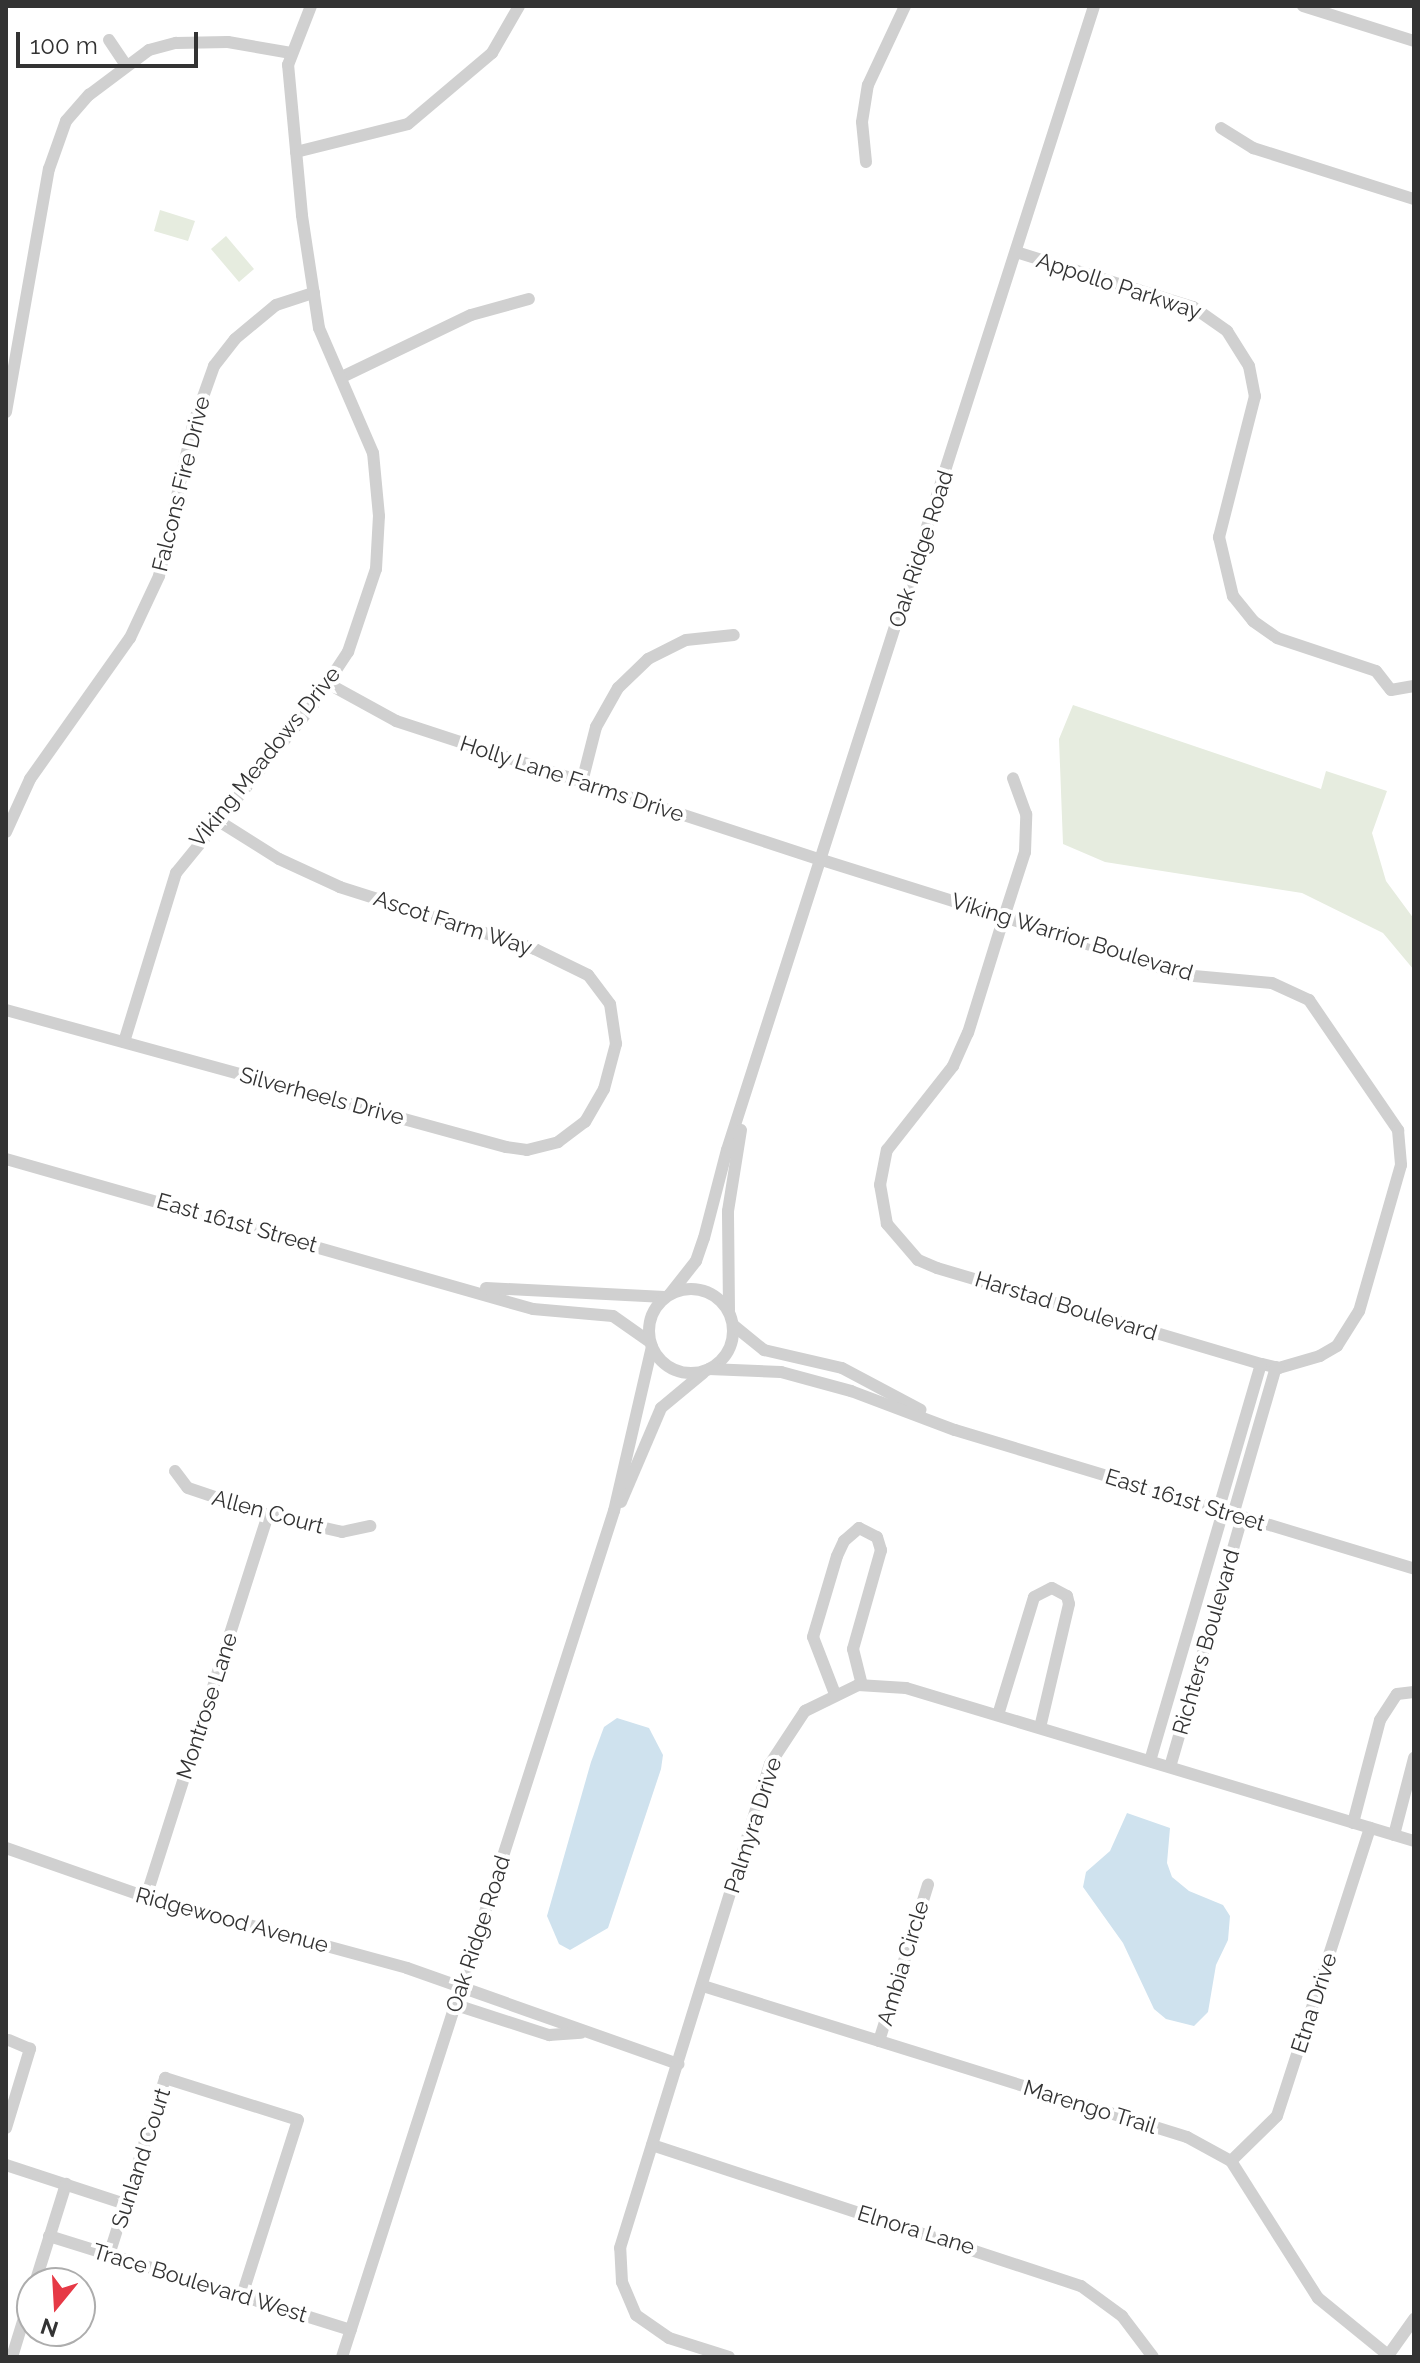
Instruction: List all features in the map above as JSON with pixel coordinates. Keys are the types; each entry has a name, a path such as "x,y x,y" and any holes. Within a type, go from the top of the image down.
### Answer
{"street":[{"name":"Viking Meadows Drive","path":"124,1042 176,873 327,683 348,652 376,569 379,516 373,453 319,328 296,152 288,65 311,6"},
{"path":"296,152 408,124 492,53 519,6"},
{"path":"866,162 862,122 868,85 905,6"},
{"name":"Oak Ridge Road","path":"668,1295 696,1261 1094,6"},
{"path":"1303,6 1414,41"},
{"path":"109,40 125,64"},
{"path":"6,412 57,144 66,121 125,64 176,43 228,42 291,53"},
{"path":"1221,128 1253,148 1414,199"},
{"name":"Appollo Parkway","path":"1016,252 1193,307 1235,340 1249,366 1255,396 1221,523 1219,550 1227,584 1242,610 1263,630 1288,643 1376,671 1391,690 1414,686"},
{"name":"Falcons Fire Drive","path":"6,832 30,779 130,638 159,576 193,425 214,366 235,339 276,305 314,293"},
{"path":"342,377 471,315 529,299"},
{"path":"582,782 596,727 618,688 648,659 686,640 734,635"},
{"name":"Holly Lane Farms Drive","path":"327,683 396,721 822,860"},
{"path":"1004,917 1025,852 1026,814 1013,778"},
{"name":"Ascot Farm Way","path":"217,820 327,882 535,949 588,975 601,989 615,1021 608,1078"},
{"name":"Viking Warrior Boulevard","path":"822,860 1183,975 1272,983 1309,1000 1398,1130 1401,1165 1349,1330 1320,1356 1276,1367"},
{"name":"Harstad Boulevard","path":"1004,917 953,1066 887,1150 880,1185 887,1224 918,1260 937,1268 1276,1367"},
{"name":"Silverheels Drive","path":"6,1010 527,1150 574,1134 596,1105 608,1078"},
{"name":"Oak Ridge Road","path":"731,1318 728,1211 748,1091"},
{"name":"East 161st Street","path":"6,1159 467,1287 533,1309 613,1316 651,1344"},
{"name":"East 161st Street","path":"467,1287 668,1295"},
{"path":"697,1289 721,1301 731,1318 728,1352 708,1369 679,1372 666,1365 651,1344 651,1315 668,1295 697,1289"},
{"name":"East 161st Street","path":"731,1318 764,1350 842,1368 955,1430"},
{"name":"Oak Ridge Road","path":"342,2357 614,1511 651,1344"},
{"path":"1229,1514 1261,1364"},
{"path":"1229,1514 1276,1367"},
{"name":"Oak Ridge Road","path":"614,1511 626,1494 661,1408 708,1369"},
{"name":"East 161st Street","path":"708,1369 781,1372 851,1391 955,1430 1414,1569"},
{"name":"Allen Court","path":"175,1471 188,1488 268,1515 342,1532 370,1526"},
{"name":"Richters Boulevard","path":"1150,1761 1229,1514"},
{"name":"Richters Boulevard","path":"1170,1767 1229,1514"},
{"name":"Montrose Lane","path":"146,1897 268,1515"},
{"path":"835,1694 813,1637 841,1549 859,1528 877,1537 881,1550 853,1649 862,1685"},
{"path":"998,1715 1034,1597 1052,1588 1067,1596 1069,1604 1040,1728"},
{"name":"Palmyra Drive","path":"729,2357 651,2329 636,2315 622,2282 622,2241 770,1764 796,1720 835,1694 862,1685 906,1688 1414,1841"},
{"path":"1353,1823 1380,1720 1397,1694 1414,1692"},
{"path":"1394,1835 1414,1758"},
{"name":"Etna Drive","path":"1231,2161 1277,2116 1370,1828"},
{"name":"Ridgewood Avenue","path":"6,1848 146,1897 461,1987 570,2024 581,2033"},
{"name":"Ambia Circle","path":"879,2041 928,1885"},
{"name":"Marengo Trail","path":"703,1986 1187,2137 1231,2161 1318,2298 1388,2356"},
{"path":"456,2005 549,2035 581,2033 678,2064"},
{"path":"6,2128 30,2049 9,2040"},
{"name":"Sunland Court","path":"109,2255 165,2078 298,2120 242,2296"},
{"name":"Elnora Lane","path":"652,2145 1081,2286 1122,2316 1153,2357"},
{"path":"6,2165 125,2204"},
{"path":"40,2267 66,2184"},
{"name":"Trace Boulevard West","path":"49,2236 351,2330"},
{"path":"1388,2356 1414,2319"}],"shaded area":[{"path":"160,210 195,221 188,241 154,231"},
{"path":"226,236 254,269 239,282 211,249"},
{"path":"1073,705 1321,789 1326,771 1387,791 1372,833 1386,881 1414,919 1414,970 1383,933 1302,893 1105,862 1063,844 1059,739"}],"water":[{"path":"617,1718 649,1728 663,1755 661,1769 608,1928 570,1950 559,1944 547,1916 591,1762 604,1727"},
{"path":"1127,1813 1170,1828 1167,1863 1172,1877 1189,1891 1223,1905 1230,1916 1228,1940 1216,1965 1208,2012 1194,2026 1166,2019 1154,2009 1123,1943 1083,1887 1086,1872 1110,1851"}]}
